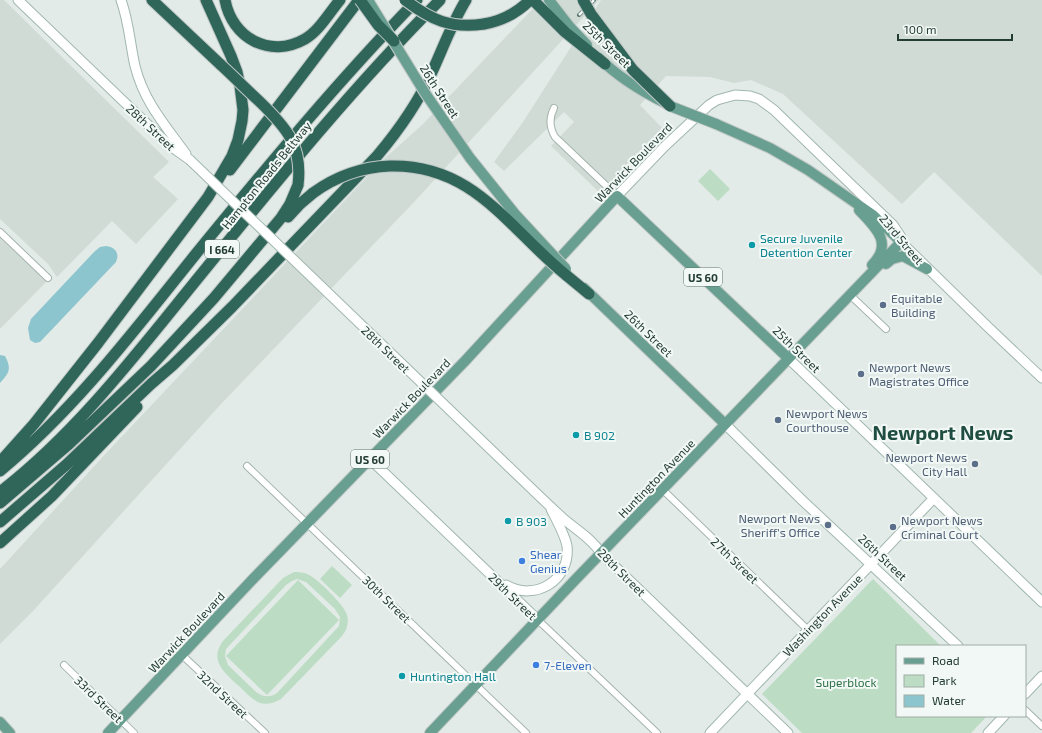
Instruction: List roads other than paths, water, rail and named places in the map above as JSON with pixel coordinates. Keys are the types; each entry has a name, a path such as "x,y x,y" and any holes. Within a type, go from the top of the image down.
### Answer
{"highway":[{"path":"0,503 69,444 151,366 214,298 259,246 286,212 298,185 298,158 288,132 278,120 152,0"},
{"path":"206,0 237,72 243,110 240,132 235,149 208,197"},
{"path":"225,0 230,17 240,32 262,44 277,47 292,45 306,39 319,27 340,0"},
{"path":"0,462 22,439 51,404 360,0 378,25 394,41"},
{"path":"405,0 423,13 445,23 463,26 495,22 510,16 531,0 565,32 605,64"},
{"name":"Hampton Roads Beltway","path":"0,471 51,424 94,378 305,122 417,0"},
{"name":"Hampton Roads Beltway","path":"0,492 30,468 99,398 321,129 388,54 440,0"},
{"path":"0,522 66,465 173,365 232,307 372,161 410,113 421,94 453,23 466,0"},
{"path":"583,0 591,14 633,70 670,106"},
{"path":"259,246 300,204 324,185 342,177 373,168 408,167 430,170 462,183 482,196 589,294"},
{"path":"0,543 52,496 152,391 173,365"}],"main road":[{"name":"26th Street","path":"368,0 437,112 470,158 515,214 567,274"},
{"name":"25th Street","path":"550,0 570,27 605,64 644,93 670,106 757,142 791,160 826,182 873,215 901,242"},
{"name":"25th Street","path":"617,196 788,358"},
{"name":"Warwick Boulevard","path":"108,733 307,524 470,356 617,196"},
{"path":"850,200 874,227 881,240 881,252 878,260 872,266 868,278"},
{"name":"Huntington Avenue","path":"430,733 788,358 868,278 901,242"},
{"path":"868,278 878,273 892,259 899,257 908,258 927,269"},
{"name":"26th Street","path":"589,294 725,424"},
{"path":"0,722 10,733"}],"street":[{"name":"28th Street","path":"18,0 169,145 190,160 550,506 597,546 601,553 788,733"},
{"path":"121,0 128,21 135,67 145,94 158,118 190,160"},
{"name":"Warwick Boulevard","path":"617,196 665,146 709,105 727,97 739,95"},
{"name":"23rd Street","path":"739,95 759,99 774,110 893,225 901,237 901,242 927,269 1042,378"},
{"name":"25th Street","path":"554,108 551,114 550,125 555,137 617,196"},
{"path":"0,232 48,278"},
{"path":"850,295 886,329"},
{"name":"25th Street","path":"788,358 1042,602"},
{"name":"26th Street","path":"725,424 803,501 957,645"},
{"name":"29th Street","path":"370,459 657,733"},
{"name":"30th Street","path":"247,466 526,733"},
{"name":"27th Street","path":"663,490 808,630"},
{"name":"Washington Avenue","path":"710,733 934,498"},
{"path":"495,579 512,589 528,592 544,588 558,577 566,562 567,546 550,506"},
{"name":"32nd Street","path":"182,655 265,733"},
{"name":"33rd Street","path":"64,666 134,733"},
{"path":"1026,693 1042,676"},
{"path":"1026,711 1042,726"},
{"path":"988,733 1003,717"}],"water":[{"path":"106,246 116,251 116,262 40,342 35,343 30,340 28,328 31,319 94,252 100,247"},
{"path":"0,355 5,356 9,368 6,376 0,383"}],"railway":[{"path":"579,15 594,0"}],"place":[{"name":"Secure Juvenile Detention Center","path":"752,245"},
{"name":"Equitable Building","path":"883,305"},
{"name":"Newport News Magistrates Office","path":"861,374"},
{"name":"Newport News Courthouse","path":"778,420"},
{"name":"B 902","path":"576,435"},
{"name":"Newport News City Hall","path":"975,464"},
{"name":"B 903","path":"508,521"},
{"name":"Newport News Sheriff's Office","path":"828,525"},
{"name":"Newport News Criminal Court","path":"893,527"},
{"name":"Shear Genius","path":"522,561"},
{"name":"7-Eleven","path":"536,665"},
{"name":"Huntington Hall","path":"402,676"}],"district":[{"name":"Newport News","path":"943,432"}],"park label":[{"name":"Superblock","path":"846,682"}]}
